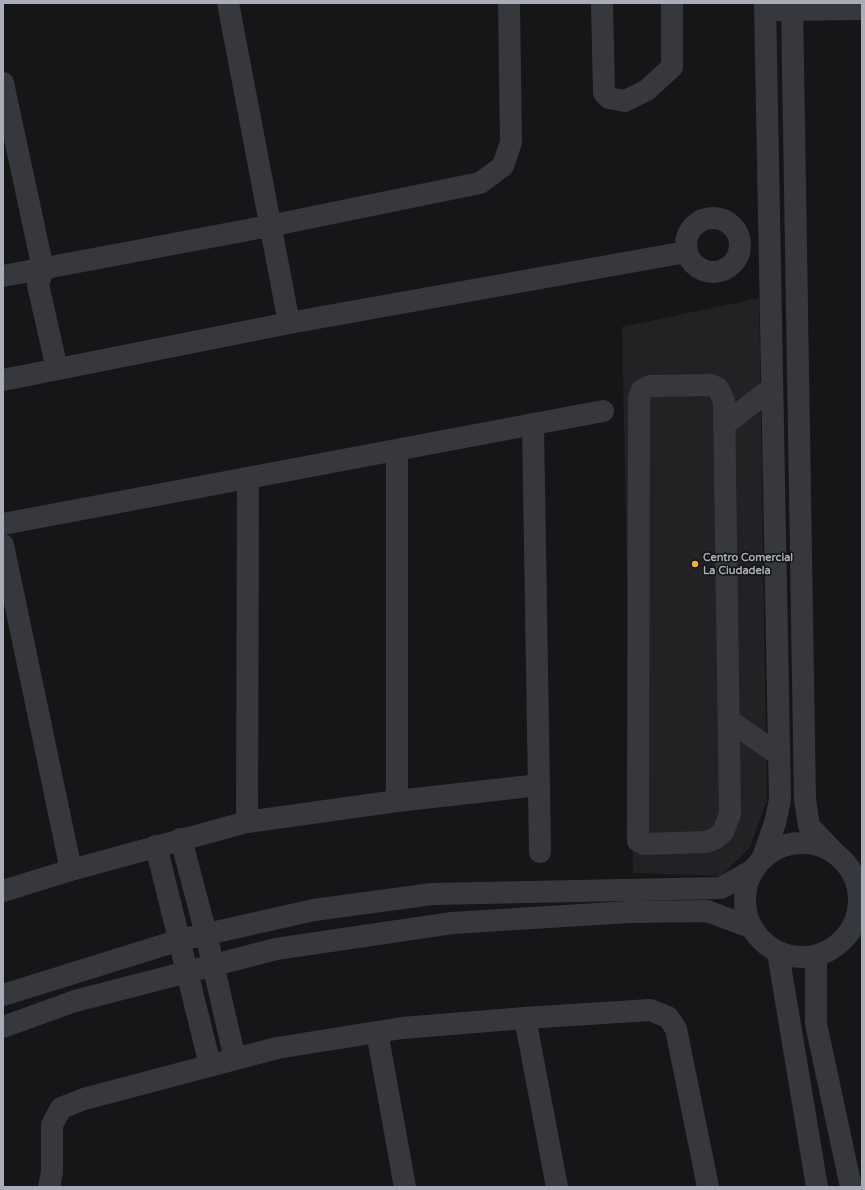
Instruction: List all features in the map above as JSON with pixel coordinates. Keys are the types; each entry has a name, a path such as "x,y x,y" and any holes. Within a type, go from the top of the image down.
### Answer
{"street":[{"path":"228,3 269,226 289,323"},
{"path":"3,276 269,226 480,183 503,166 511,142 509,3"},
{"path":"602,3 604,93 609,98 625,101 647,90 672,67 672,3"},
{"path":"792,6 806,800 809,826 848,865 859,882 860,901 859,918 847,936 833,948 816,956 797,958 778,953 762,942 750,927 744,909 744,890 757,864 774,823 780,800 765,7 792,6 862,9"},
{"path":"3,84 43,268 38,285 56,368"},
{"path":"3,380 56,368 289,323 686,252"},
{"path":"711,385 718,388 724,401 724,425 730,721 730,814 723,832 716,838 706,842 640,843 638,837 640,392 650,386 711,385"},
{"path":"724,425 772,388"},
{"path":"3,524 603,411"},
{"path":"533,424 540,852"},
{"path":"397,450 397,801"},
{"path":"247,822 248,478"},
{"path":"3,545 72,870"},
{"path":"730,721 779,755"},
{"path":"3,892 72,870 247,822 397,801 539,785"},
{"path":"181,839 206,934 212,966 235,1059"},
{"path":"3,995 180,941 314,910 432,894 721,888 779,847 798,842 817,844 834,852"},
{"path":"156,846 210,1065"},
{"path":"3,1027 75,1001 276,949 452,923 629,912 707,911 750,927"},
{"path":"778,953 818,1187"},
{"path":"816,956 816,1024 851,1187"},
{"path":"48,1187 52,1172 52,1125 61,1108 84,1099 277,1048 402,1028 650,1010 668,1018 676,1029 708,1187"},
{"path":"525,1018 557,1187"},
{"path":"378,1032 405,1187"}],"shaded area":[{"name":"Centro Comercial La Ciudadela","path":"759,298 767,800 750,847 721,876 633,873 622,327"}],"place":[{"name":"Centro Comercial La Ciudadela","path":"695,564"}]}
